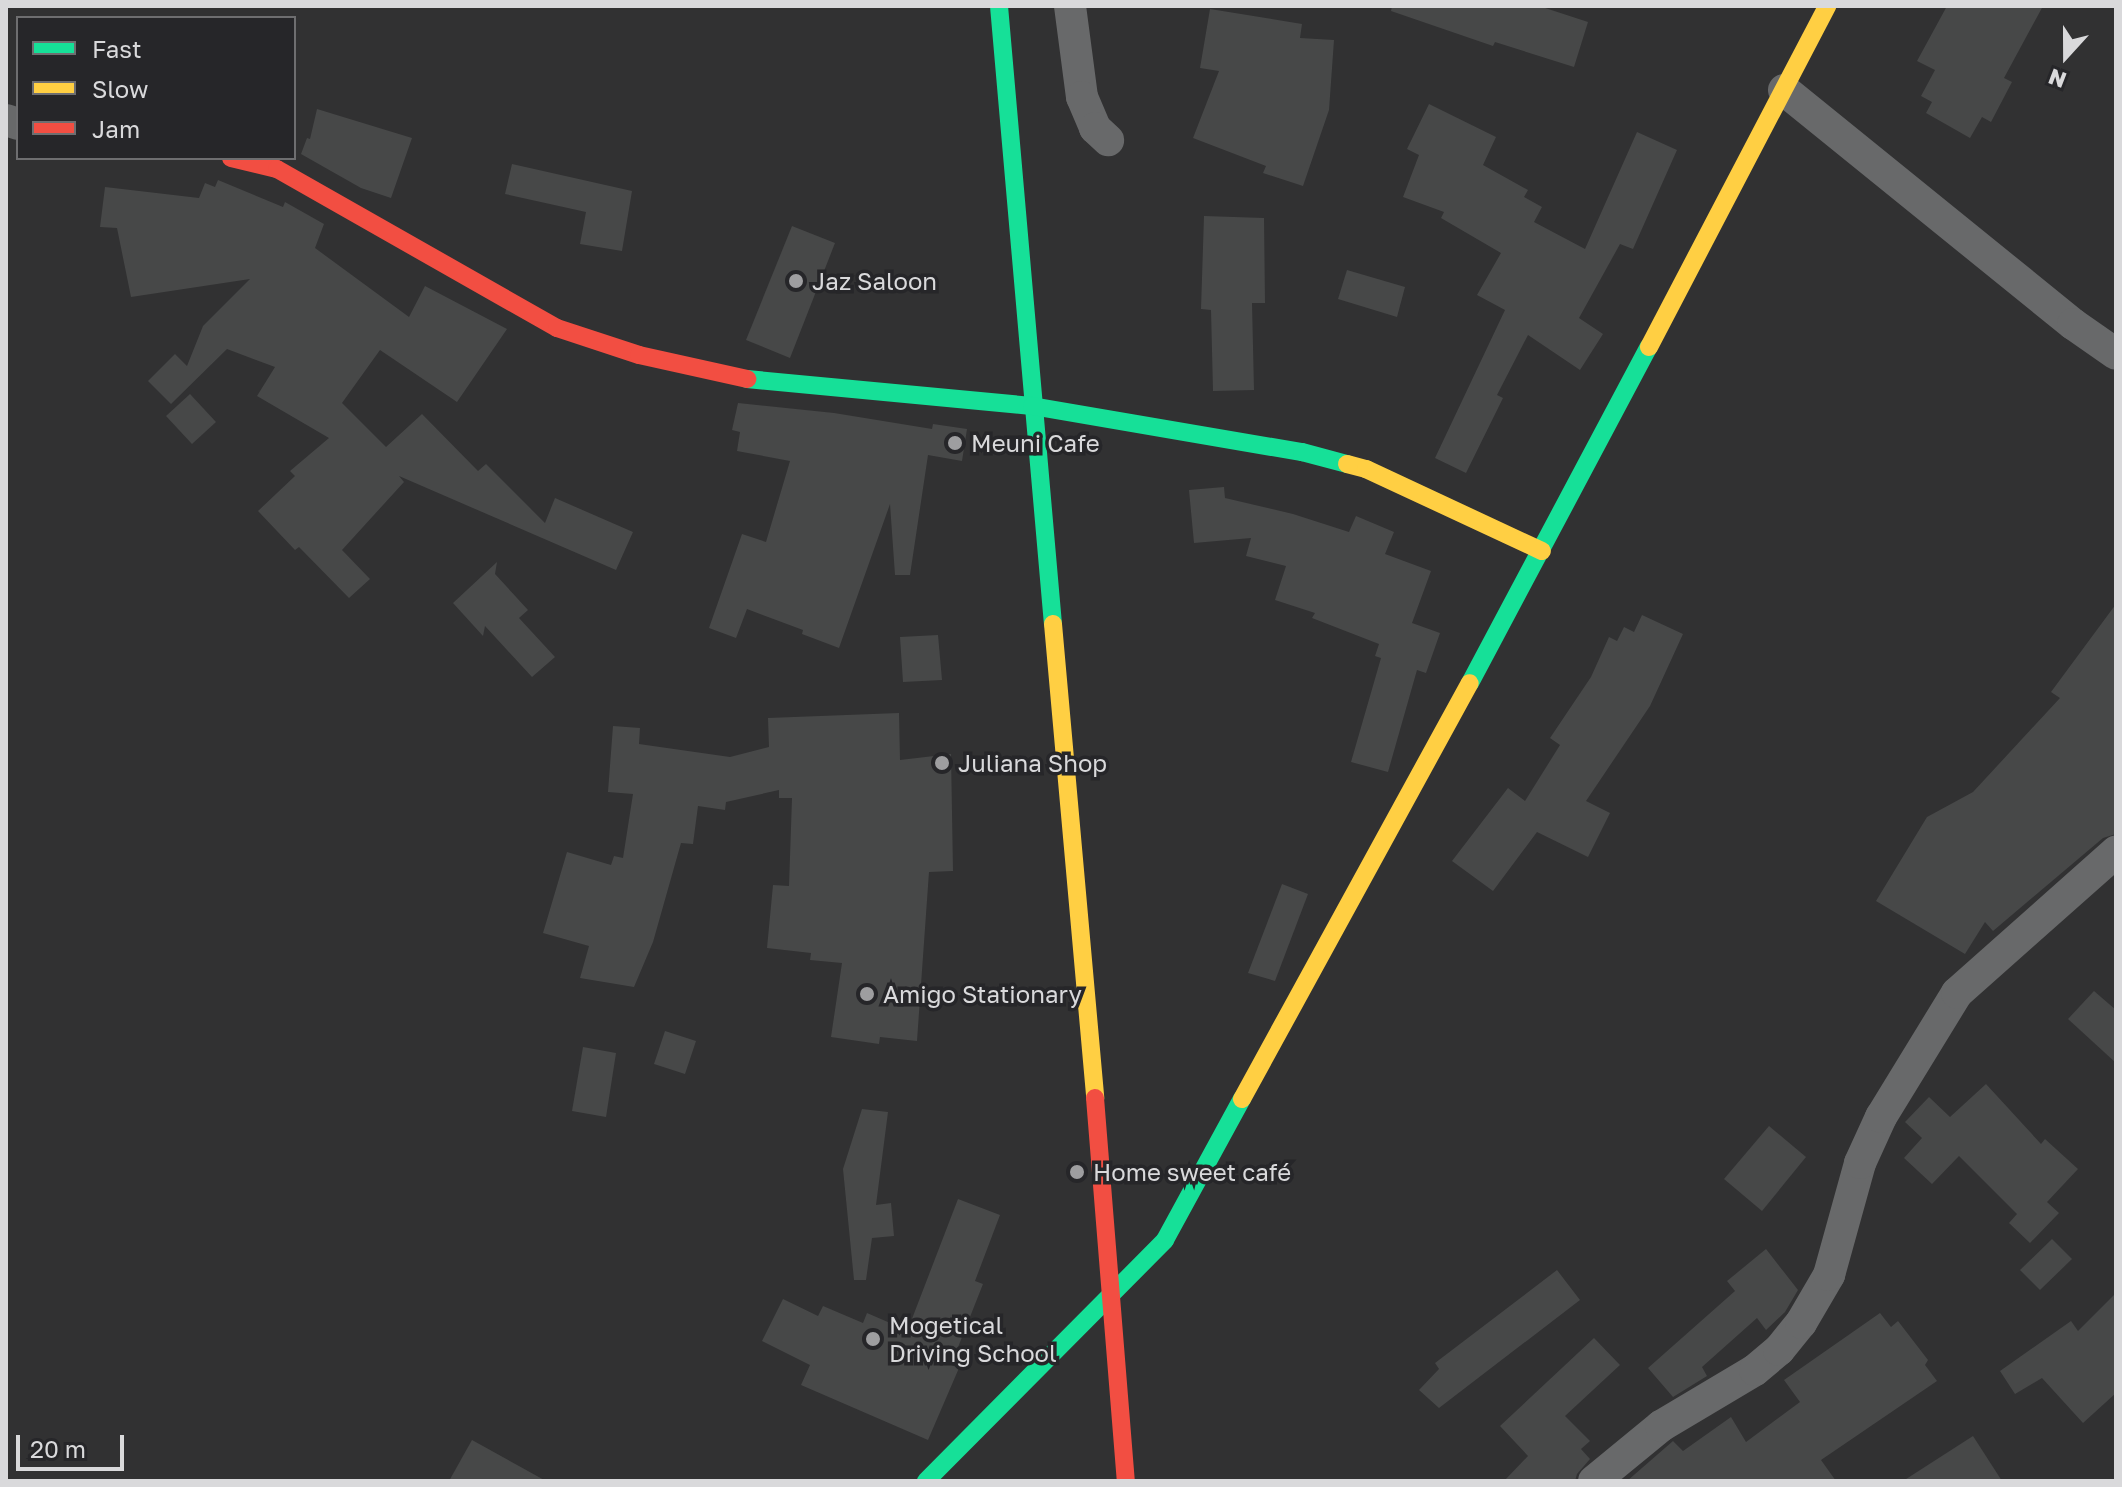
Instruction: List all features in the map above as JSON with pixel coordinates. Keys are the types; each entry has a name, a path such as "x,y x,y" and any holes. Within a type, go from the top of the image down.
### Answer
{"main road":[{"path":"999,6 1126,1481"},
{"path":"926,1481 1165,1240 1542,551 1827,6"},
{"path":"239,160 277,169 557,328 639,355 743,379 1032,406 1302,452 1366,469 1542,551"}],"street":[{"path":"1070,6 1082,97 1095,128 1108,140"},
{"path":"1784,90 1997,259 2073,324 2116,354"},
{"path":"1594,1481 1661,1426 1755,1370 1779,1350 1801,1323 1829,1275 1860,1163 1881,1117 1957,993 2116,852"}],"building":[{"path":"1392,6 1539,6 1588,22 1574,67 1495,42 1493,46 1391,11"},
{"path":"1947,6 2043,6 2004,78 2012,82 1991,122 1982,117 1970,138 1926,113 1932,102 1921,96 1935,70 1917,61"},
{"path":"1210,9 1302,24 1300,38 1334,40 1329,110 1303,186 1263,173 1266,166 1193,138 1219,71 1200,68"},
{"path":"1429,104 1496,137 1483,165 1528,190 1524,197 1542,207 1534,222 1585,249 1637,132 1677,150 1633,249 1620,244 1579,318 1603,334 1580,370 1528,335 1497,395 1503,398 1466,473 1435,458 1505,310 1477,295 1501,253 1441,218 1444,212 1403,197 1419,155 1407,149"},
{"path":"317,109 412,138 391,198 361,188 301,154 307,138 310,139"},
{"path":"512,164 632,191 622,251 580,244 586,212 505,194"},
{"path":"218,180 283,207 285,202 324,224 315,248 409,317 425,286 507,329 457,402 380,350 342,403 386,447 422,414 478,471 486,464 545,523 555,498 633,532 616,570 399,476 404,482 342,550 370,579 349,598 299,547 295,550 258,511 295,476 290,471 329,438 257,396 275,367 227,349 171,404 148,381 175,354 187,366 203,326 250,279 131,297 117,228 100,227 105,187 199,198 205,183 215,187"},
{"path":"1204,216 1264,218 1265,303 1252,303 1254,390 1213,391 1211,310 1201,309"},
{"path":"792,226 835,243 790,358 746,340"},
{"path":"1347,270 1405,287 1397,317 1338,299"},
{"path":"190,394 216,422 192,444 166,416"},
{"path":"738,403 834,413 932,429 933,424 967,429 962,461 928,455 910,575 895,575 890,504 839,648 802,634 803,630 747,609 736,638 709,628 742,534 766,542 790,461 737,451 740,432 732,430"},
{"path":"1224,487 1225,498 1293,514 1349,532 1356,516 1394,532 1385,554 1431,571 1412,623 1440,633 1426,673 1417,670 1388,772 1351,762 1381,658 1375,656 1379,644 1312,618 1315,613 1275,600 1286,566 1246,556 1251,538 1194,543 1189,490"},
{"path":"497,562 495,574 528,610 519,618 555,657 532,677 485,626 483,636 453,603"},
{"path":"2116,604 2116,834 2103,838 1993,931 1985,922 1965,954 1876,901 1927,817 1973,792 2060,698 2051,692"},
{"path":"1642,615 1683,634 1650,706 1586,801 1610,813 1588,857 1537,832 1493,891 1452,861 1508,788 1525,801 1560,745 1550,738 1591,677 1609,637 1617,641 1624,627 1634,632"},
{"path":"938,635 942,680 903,682 900,637"},
{"path":"899,713 900,760 951,754 953,871 929,872 917,1041 880,1037 879,1044 831,1037 842,963 810,960 811,953 767,948 773,885 789,886 792,798 779,798 779,790 726,802 725,810 698,806 693,844 681,843 653,942 634,987 580,978 589,946 543,933 567,852 611,865 614,856 623,858 633,794 608,792 613,726 640,728 639,744 730,757 769,747 768,718"},
{"path":"1282,884 1308,894 1275,981 1248,973"},
{"path":"2094,991 2116,1010 2116,1063 2068,1019"},
{"path":"665,1031 696,1041 685,1074 654,1064"},
{"path":"583,1047 616,1053 606,1117 572,1111"},
{"path":"1986,1084 2041,1144 2045,1139 2078,1169 2047,1202 2059,1213 2030,1243 2009,1223 2017,1214 1959,1156 1932,1184 1904,1158 1922,1138 1905,1122 1929,1097 1950,1117"},
{"path":"862,1109 888,1112 876,1205 891,1203 894,1236 872,1238 866,1280 854,1280 843,1169"},
{"path":"1769,1126 1806,1157 1762,1211 1724,1179"},
{"path":"958,1199 1000,1215 975,1281 983,1284 951,1365 959,1368 928,1440 801,1385 810,1365 762,1341 783,1299 818,1316 823,1306 863,1323 867,1313 904,1329 905,1337"},
{"path":"2052,1239 2072,1259 2040,1290 2020,1270"},
{"path":"1766,1249 1798,1290 1785,1312 1766,1330 1757,1318 1702,1367 1707,1376 1673,1397 1648,1368 1735,1291 1727,1281"},
{"path":"1557,1270 1580,1300 1439,1408 1419,1390 1439,1369 1435,1363"},
{"path":"2116,1293 2116,1393 2083,1423 2042,1378 2015,1394 2000,1371 2071,1321 2078,1331"},
{"path":"1880,1313 1891,1327 1898,1321 1928,1360 1925,1365 1937,1381 1821,1460 1836,1481 1627,1481 1673,1441 1683,1451 1731,1417 1746,1442 1800,1402 1784,1380"},
{"path":"1594,1338 1620,1365 1565,1416 1590,1441 1581,1449 1590,1459 1575,1481 1504,1481 1528,1456 1500,1426"},
{"path":"1973,1436 2002,1481 1903,1481"},
{"path":"472,1440 546,1481 449,1481"}],"traffic: fast":[{"path":"999,6 1053,624"},
{"path":"1470,683 1649,347"},
{"path":"747,379 1032,406 1302,452 1347,464"},
{"path":"926,1481 1165,1240 1242,1099"}],"traffic: slow":[{"path":"1649,347 1827,6"},
{"path":"1347,464 1366,469 1542,551"},
{"path":"1053,624 1095,1098"},
{"path":"1242,1099 1470,683"}],"traffic: jam":[{"path":"239,160 277,169 557,328 639,355 747,379"},
{"path":"1095,1098 1126,1481"}],"place":[{"name":"Jaz Saloon","path":"796,281"},
{"name":"Meuni Cafe","path":"955,443"},
{"name":"Juliana Shop","path":"942,763"},
{"name":"Amigo Stationary","path":"867,994"},
{"name":"Home sweet café","path":"1077,1172"},
{"name":"Mogetical Driving School","path":"873,1339"}]}
